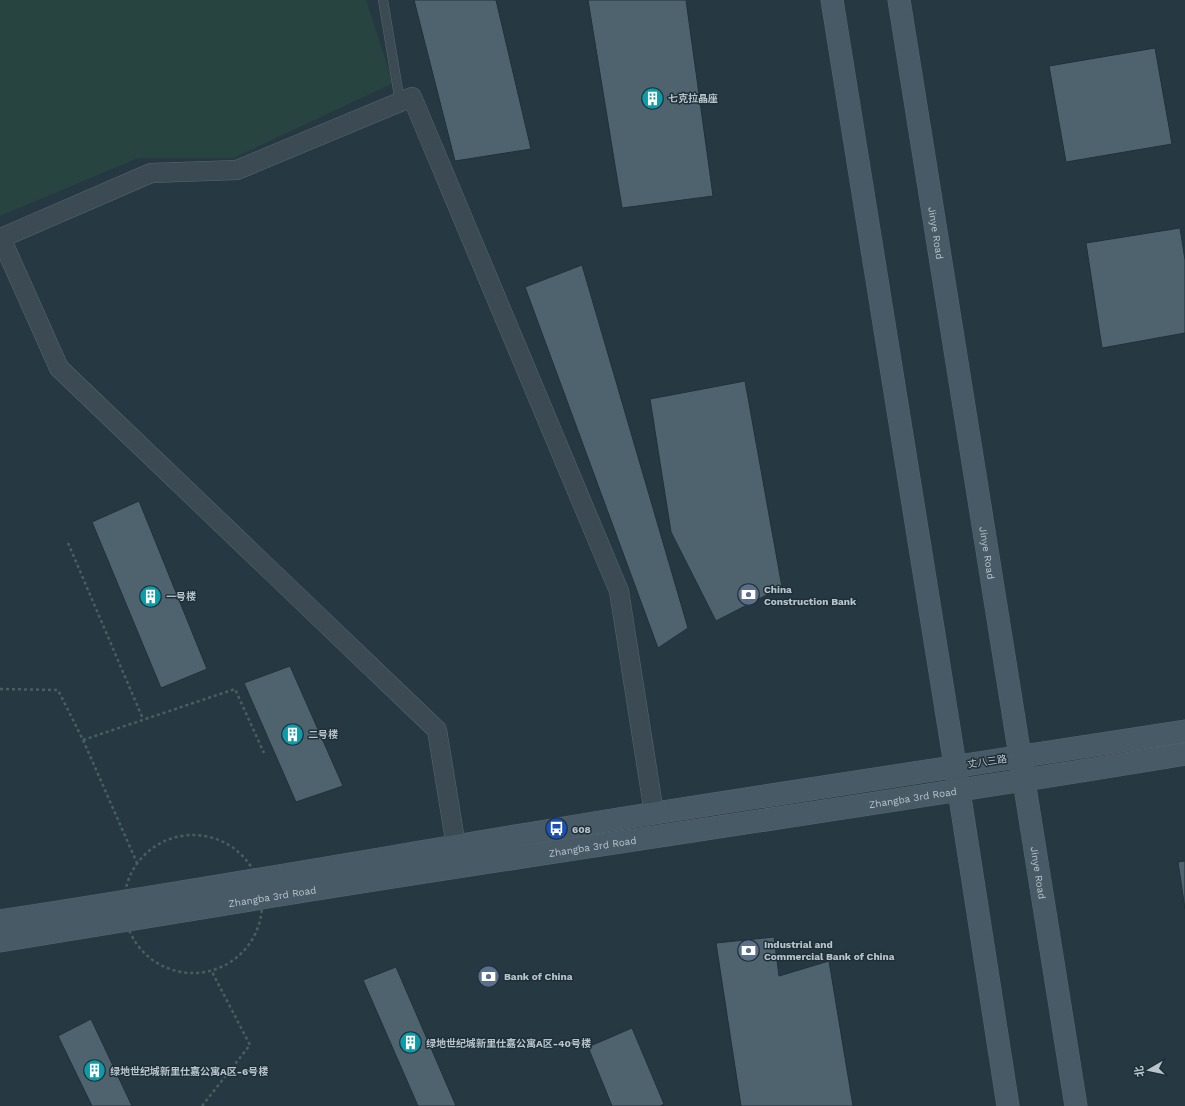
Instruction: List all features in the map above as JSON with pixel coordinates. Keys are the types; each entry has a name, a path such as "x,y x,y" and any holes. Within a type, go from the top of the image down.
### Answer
{"street":[{"path":"832,0 955,765 1008,1106"},
{"name":"Jinye Road","path":"899,0 1076,1106"},
{"path":"456,846 437,730 59,368 1,238 151,173 237,170 412,97 619,591 654,813"},
{"path":"1020,756 1185,730"},
{"name":"Zhangba 3rd Road","path":"0,941 285,894 1024,781 1185,754"},
{"name":"丈八三路","path":"955,765 1020,756"},
{"name":"Zhangba 3rd Road","path":"0,921 955,765"}],"lane":[{"path":"383,0 400,102"}],"path":[{"path":"68,543 144,719"},
{"path":"0,689 58,690 83,740 136,863"},
{"path":"83,740 234,689 264,752"},
{"path":"202,1106 250,1045 212,970"}],"green space":[{"path":"0,0 366,0 393,83 233,158 138,158 0,216"}],"building":[{"path":"414,0 496,0 531,149 455,161"},
{"name":"七克拉晶座","path":"588,0 686,0 713,196 622,208"},
{"path":"1155,48 1172,144 1066,162 1049,66"},
{"path":"1180,228 1185,260 1185,333 1102,348 1086,243"},
{"path":"582,265 688,628 658,648 525,287"},
{"path":"745,381 782,587 716,621 671,532 650,399"},
{"name":"一号楼","path":"139,501 207,669 161,688 92,522"},
{"name":"二号楼","path":"290,666 343,786 296,802 244,683"},
{"path":"1185,861 1185,909 1178,862"},
{"path":"774,937 779,976 829,961 853,1106 741,1106 716,943"},
{"name":"绿地世纪城新里仕嘉公寓A区-40号楼","path":"396,967 456,1106 418,1106 363,980"},
{"name":"绿地世纪城新里仕嘉公寓A区-6号楼","path":"91,1019 132,1106 92,1106 58,1036"},
{"path":"632,1028 664,1104 660,1106 612,1106 588,1047"}],"place":[{"name":"七克拉晶座","path":"652,98"},
{"name":"China Construction Bank","path":"749,595"},
{"name":"一号楼","path":"150,596"},
{"name":"二号楼","path":"293,734"},
{"name":"608","path":"556,829"},
{"name":"Industrial and Commercial Bank of China","path":"749,950"},
{"name":"Bank of China","path":"489,976"},
{"name":"绿地世纪城新里仕嘉公寓A区-40号楼","path":"410,1043"},
{"name":"绿地世纪城新里仕嘉公寓A区-6号楼","path":"95,1071"}]}
